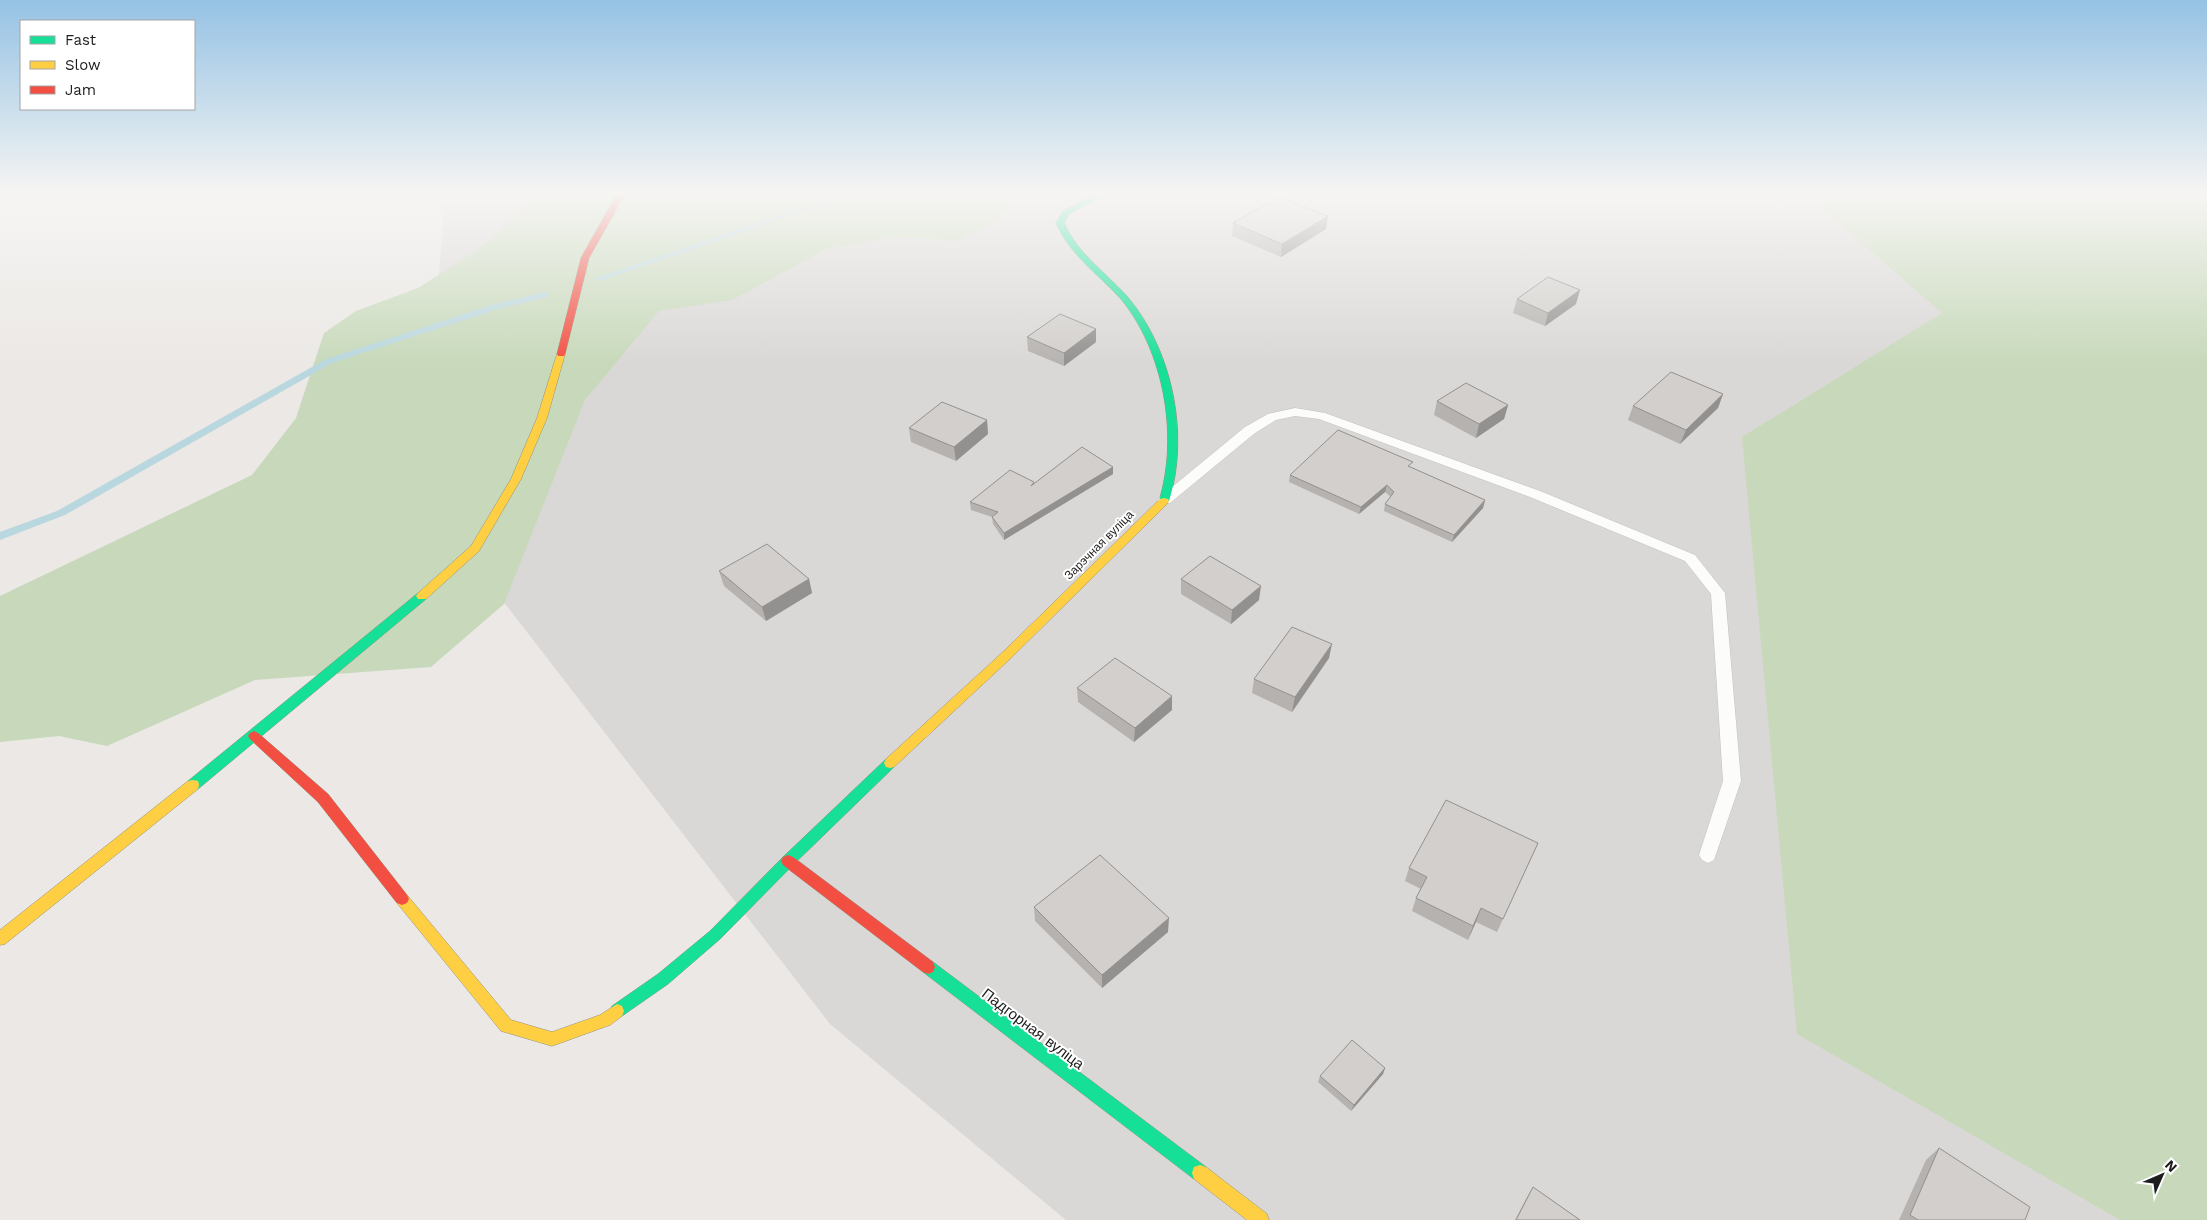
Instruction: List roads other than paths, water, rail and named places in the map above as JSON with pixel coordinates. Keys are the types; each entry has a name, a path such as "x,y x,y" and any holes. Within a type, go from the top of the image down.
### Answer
{"street":[{"path":"0,939 254,736 408,608 475,548 516,479 542,418 568,329 585,258 589,251"},
{"path":"1077,251 1124,297 1138,316 1154,347 1164,375 1173,432 1165,500"},
{"name":"Зарэчная вуліца","path":"254,736 323,798 371,861 506,1026 552,1039 605,1020 663,979 715,935 788,861 892,761 1008,654 1165,500"},
{"name":"Падгорная вуліца","path":"788,861 1261,1220"}],"lane":[{"path":"1165,500 1250,430 1272,417 1295,412 1321,416 1535,494 1690,558 1718,593 1732,781 1708,854"}],"waterway":[{"path":"597,279 680,251"},
{"path":"0,536 61,513 329,361 498,306 545,295"}]}
